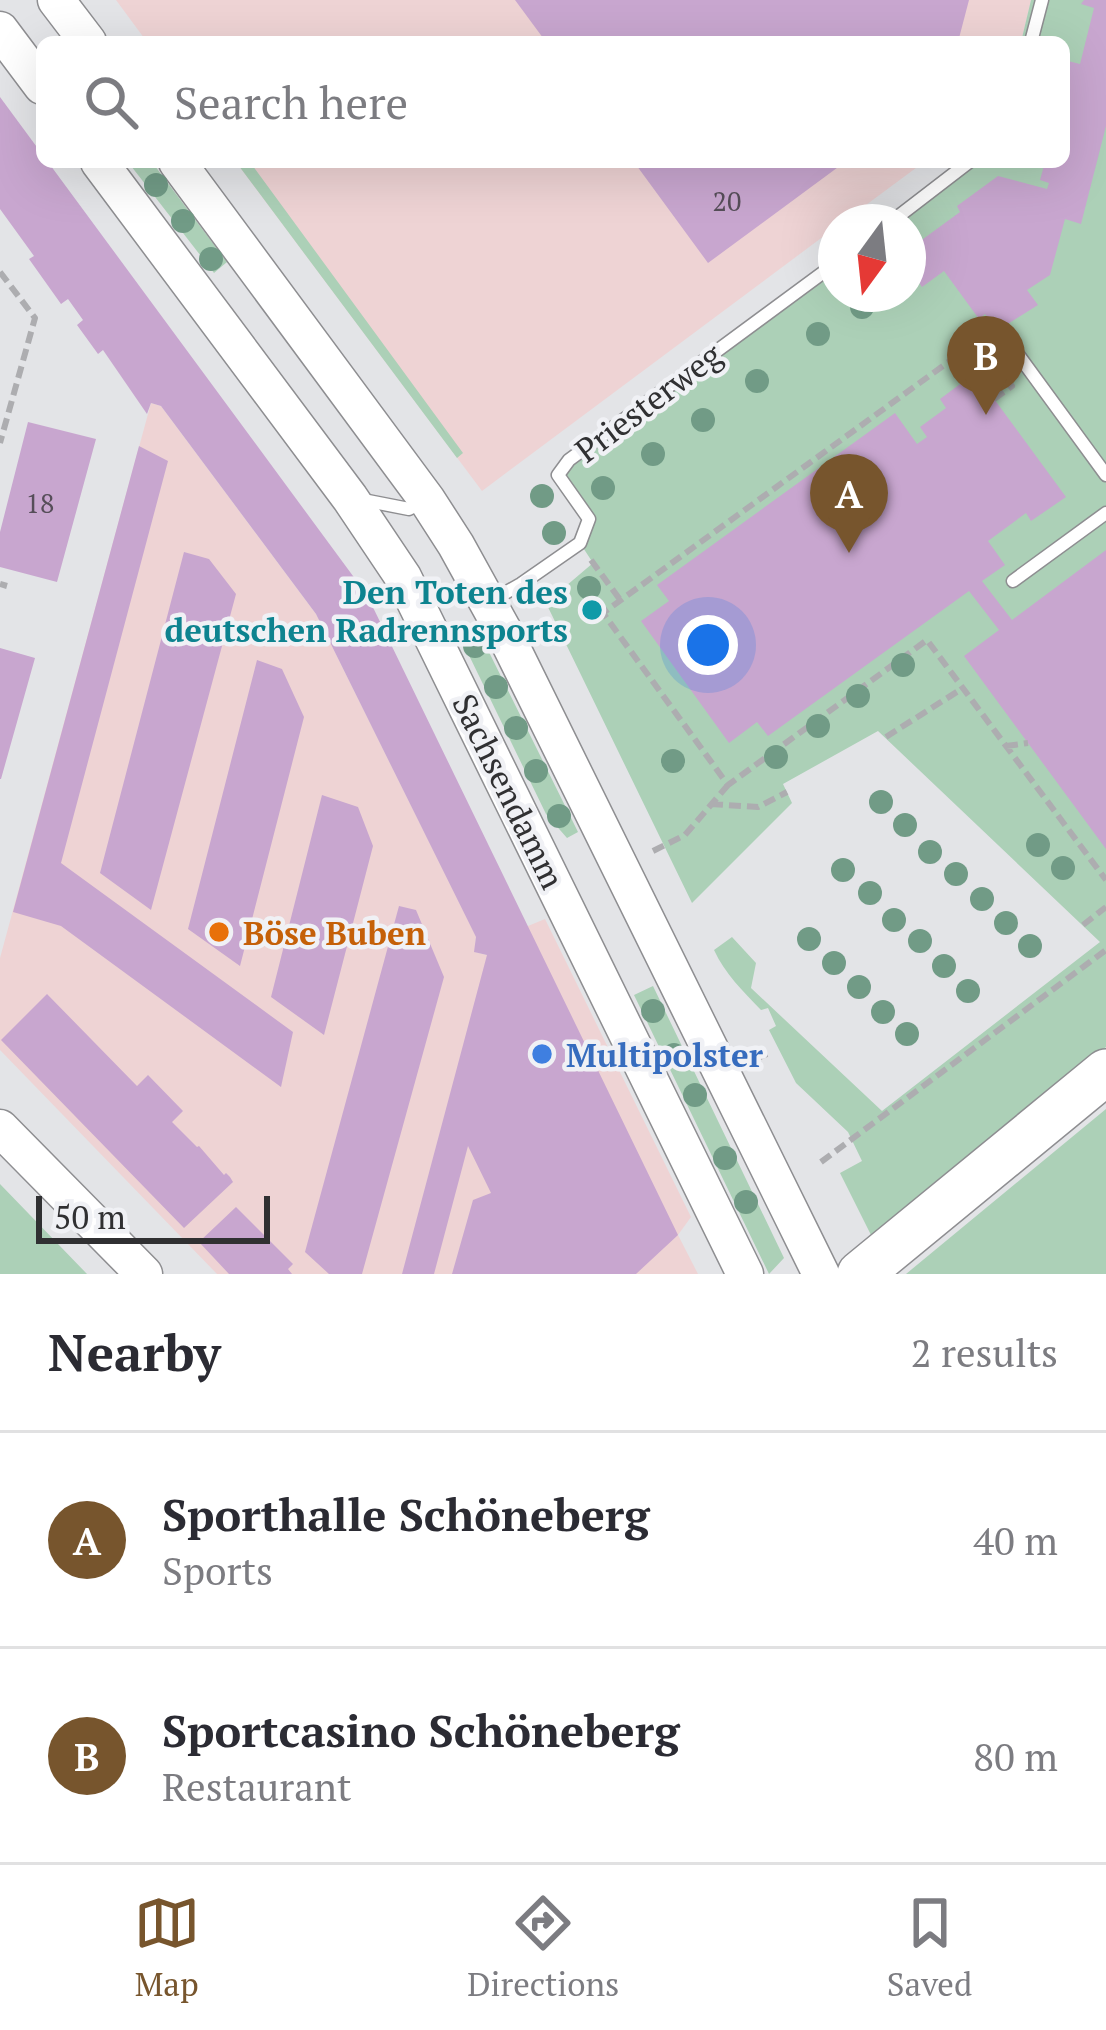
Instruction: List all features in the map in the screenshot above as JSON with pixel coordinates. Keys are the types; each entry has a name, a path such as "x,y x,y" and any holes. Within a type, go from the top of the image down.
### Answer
{"highway":[{"path":"860,1274 1106,1072"}],"main road":[{"path":"56,0 83,36"},
{"path":"0,30 36,78"},
{"name":"Sachsendamm","path":"103,168 393,559 745,1274"},
{"name":"Sachsendamm","path":"181,168 427,500 488,602 821,1274"},
{"path":"432,632 488,602"},
{"path":"602,982 660,953"},
{"path":"0,1128 144,1274"}],"lane":[{"path":"1033,36 1042,0"},
{"path":"914,204 961,168"},
{"name":"Priesterweg","path":"488,602 580,543 590,519 558,475 569,460 818,276"},
{"path":"1014,350 1106,475"},
{"path":"350,498 409,509 427,500"},
{"path":"1012,581 1106,513"}],"path":[{"path":"0,272 35,318 0,443"},
{"path":"728,784 603,614 980,339 996,365"},
{"path":"994,399 1012,386 1004,376"},
{"path":"593,562 621,601"},
{"path":"653,851 685,836 728,784 927,640 1106,880"},
{"path":"886,737 963,688"},
{"path":"1006,746 1028,743"},
{"path":"711,804 758,807 787,792"},
{"path":"1083,926 1106,907"},
{"path":"821,1162 1106,950"},
{"path":"758,1058 767,1054"}],"shaded area":[{"path":"116,0 1031,0 1022,36 143,36"},
{"path":"240,168 916,168 867,204 818,204 818,240 482,491"},
{"path":"151,403 161,406 316,614 476,936 475,952 518,963 528,926 545,919 691,1217 678,1235 698,1274 217,1274 0,1050 0,958"}],"green space":[{"path":"1031,0 1106,0 1106,1047 872,1237 840,1173 862,1161 848,1132 796,1083 769,1030 776,1026 768,1008 761,1010 729,975 714,950 732,937 756,963 751,988 882,1111 1100,942 878,731 783,784 792,803 692,903 546,603 593,563 580,543 589,519 558,475 818,277 818,312 926,312 926,204 914,204 961,168 1070,168 1070,36 1022,36"},
{"path":"133,168 156,168 227,262 214,273"},
{"path":"240,168 254,168 463,453 457,458"},
{"path":"473,633 484,642 578,832 567,838 546,814 464,645"},
{"path":"653,986 784,1258 769,1274 634,995"},
{"path":"1106,1109 1106,1274 906,1274"},
{"path":"0,1184 87,1274 0,1274"}],"building":[{"path":"515,0 969,0 960,36 542,36"},
{"path":"1106,0 1106,126 1081,224 1065,219 1050,275 1027,290 1038,305 998,330 985,314 979,319 944,271 926,284 926,237 998,176 1047,189 1049,183 1040,180 1043,168 1070,168 1070,62 1080,64 1094,8 1081,4"},
{"path":"0,97 36,146 36,168 52,168 367,595 678,1235 636,1274 452,1274 473,1200 491,1193 468,1146 434,1274 402,1274 487,955 474,952 476,937 316,614 161,406 151,403 147,414 103,350 98,354 77,325 83,320 68,299 61,304 0,209"},
{"path":"638,168 837,168 708,263"},
{"path":"975,373 1066,497 1031,521 1026,513 988,541 1005,565 982,581 1012,620 1106,550 1106,849 964,656 999,630 969,591 768,736 757,722 729,743 641,621 669,601 657,585 895,413 917,444 927,437 920,427 946,408 940,399"},
{"path":"28,422 96,439 57,582 0,567 0,532"},
{"path":"139,446 168,461 61,863 293,1032 281,1087 61,926 13,912"},
{"path":"184,552 209,559 236,594 151,910 100,873"},
{"path":"0,648 35,658 1,779 0,779"},
{"path":"257,660 282,669 304,717 240,966 188,929"},
{"path":"322,795 358,807 373,846 324,1035 271,997"},
{"path":"399,906 416,910 444,977 362,1274 329,1274 305,1252"},
{"path":"47,994 137,1086 148,1075 183,1111 172,1122 233,1182 184,1228 1,1040"},
{"path":"236,1207 293,1264 288,1269 292,1274 229,1274 199,1242"}],"place":[{"name":"Sportcasino Schöneberg","path":"986,415"},
{"name":"Sporthalle Schöneberg","path":"849,553"},
{"name":"Den Toten des deutschen Radrennsports","path":"592,610"},
{"name":"Böse Buben","path":"219,932"},
{"name":"Multipolster","path":"542,1054"}]}
